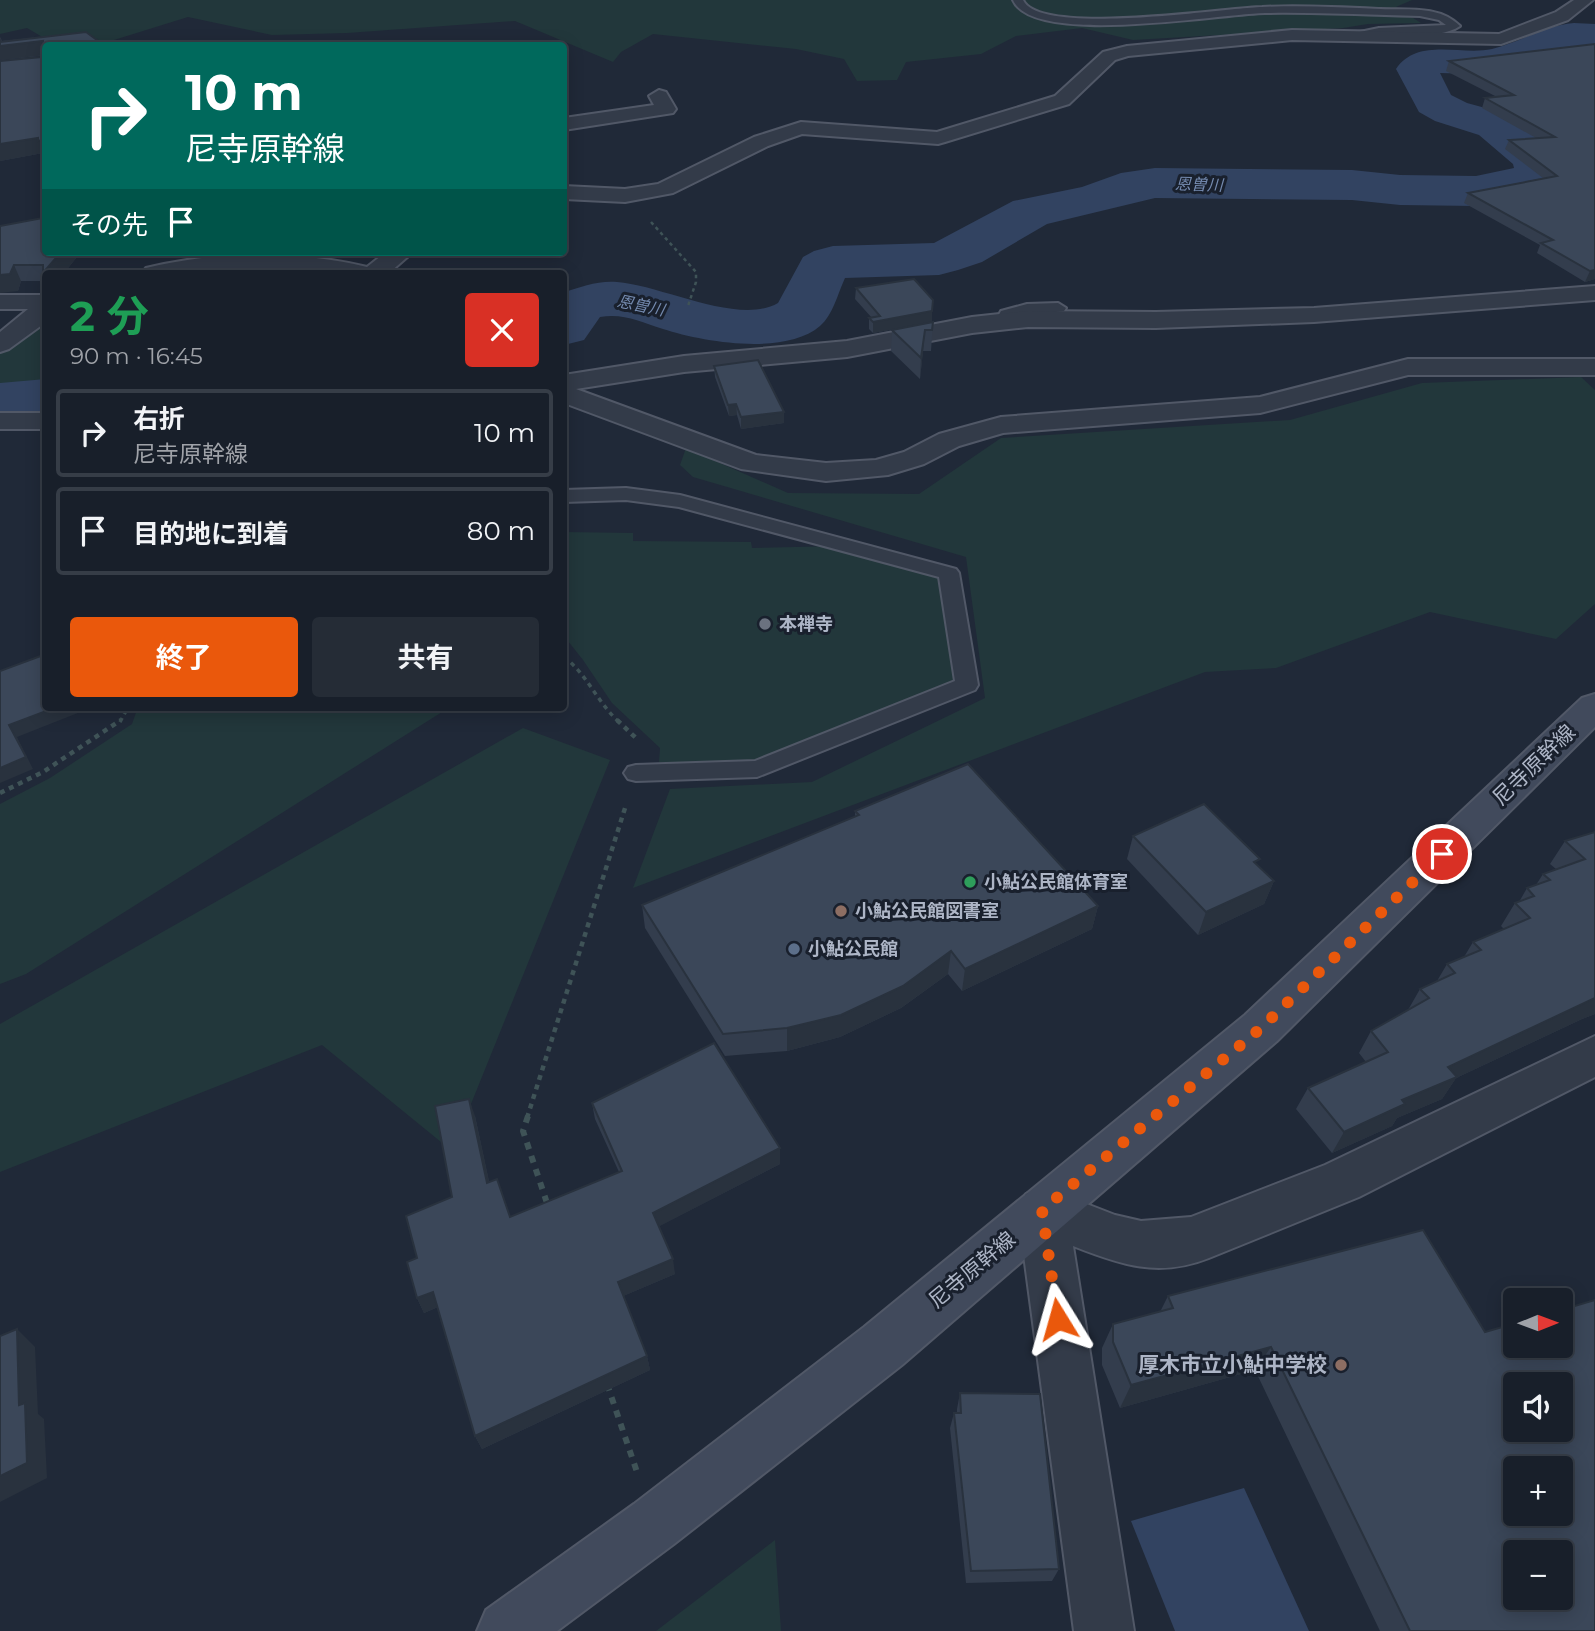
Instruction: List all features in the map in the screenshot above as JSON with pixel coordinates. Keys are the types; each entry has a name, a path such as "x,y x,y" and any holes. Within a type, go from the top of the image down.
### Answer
{"street":[{"path":"567,193 647,194 711,168 779,133 801,128 938,138 1062,100 1109,56 1127,51 1208,46 1292,35 1501,39 1562,16 1585,0"},
{"path":"567,124 666,109 659,96"},
{"path":"377,270 396,256"},
{"path":"162,270 193,259 336,270"},
{"path":"567,383 684,364 846,349 972,325 1028,319 1156,320 1314,315 1595,293"},
{"path":"0,302 42,302"},
{"path":"0,344 33,320 42,306"},
{"path":"567,395 751,463 826,472 878,468 914,458 949,440 1000,425 1260,405 1408,367 1595,367"},
{"path":"0,421 42,421"},
{"name":"尼寺原幹線","path":"507,1631 654,1524 883,1346 1261,1028 1595,706"},
{"path":"1042,1210 1115,1239 1141,1245 1191,1241 1342,1181 1595,1055"},
{"path":"1042,1210 1104,1631"}],"lane":[{"path":"1018,0 1023,10 1034,15 1085,22 1121,22 1261,10 1420,13 1442,17 1455,26 1427,31 1376,30 1354,36"},
{"path":"1003,322 1007,314 1027,309 1058,308"},
{"path":"567,496 626,494 680,500 949,573 967,685 757,769 636,773"}],"path":[{"path":"648,214 656,232 695,268 697,279 688,306"},
{"path":"550,1210 523,1131 644,746 601,705 577,667 567,659"},
{"path":"0,793 43,772 120,723 126,711"},
{"path":"606,1380 654,1524"}],"green space":[{"path":"0,0 1412,0 1396,7 1421,23 1368,24 1343,28 1133,40 1082,28 1016,36 981,54 906,62 897,80 857,81 844,59 796,49 653,34 621,52 613,62 515,21 347,33 272,35 188,17 114,40 51,42 27,28 0,34"},
{"path":"42,326 42,388 0,388 0,349"},
{"path":"1581,377 1595,390 1595,604 1556,639 1430,612 1276,668 1205,672 633,888 670,789 812,782 985,698 966,557 693,477 680,465 686,448 788,493 919,494 1001,438 1290,420 1422,383"},
{"name":"本禅寺","path":"567,532 633,533 633,541 751,542 752,548 841,546 941,575 960,679 757,763 659,762 660,748 612,703 567,640"},
{"path":"137,711 444,711 26,974 0,984 0,804 50,778 132,724"},
{"path":"523,728 610,760 452,1151 322,1045 0,1172 0,1024"},
{"path":"775,1540 781,1631 656,1631"}],"water":[{"path":"1244,1488 1309,1631 1175,1631 1131,1521"}],"building":[{"path":"86,32 100,42 43,41 0,46 0,42"},
{"path":"1595,44 1595,270 1590,271 1541,243 1553,240 1468,193 1557,176 1509,140 1555,137 1485,98 1514,95 1449,61"},
{"path":"42,49 42,140 38,141 38,138 0,144 0,61 41,57"},
{"path":"42,218 42,256 58,256 46,270 43,270 43,265 14,265 10,274 0,275 0,226"},
{"path":"914,279 933,300 932,311 873,322 869,318 880,316 856,288"},
{"path":"933,322 932,330 925,330 921,358 892,330"},
{"path":"758,360 784,412 741,417 736,404 728,405 714,366"},
{"path":"42,655 42,711 46,711 9,725 26,757 0,768 0,671"},
{"path":"968,764 1098,906 965,969 951,951 903,986 841,1015 787,1028 723,1034 642,905 859,815 855,811"},
{"path":"1204,804 1260,859 1254,862 1274,881 1206,912 1133,836"},
{"path":"1595,832 1595,998 1448,1067 1457,1077 1402,1100 1405,1104 1344,1132 1308,1088 1388,1052 1371,1031 1429,998 1420,989 1455,973 1447,964 1481,950 1473,942 1530,918 1515,903 1534,896 1527,888 1550,880 1543,874 1585,859 1565,841"},
{"path":"714,1043 780,1148 653,1213 673,1259 618,1282 647,1356 475,1436 433,1292 417,1298 407,1262 417,1258 406,1216 452,1197 435,1106 469,1099 487,1183 497,1179 510,1217 622,1171 592,1103"},
{"path":"1423,1230 1485,1332 1503,1327 1503,1358 1573,1358 1573,1306 1595,1300 1595,1631 1410,1631 1271,1347 1131,1385 1113,1342 1113,1324 1173,1308 1168,1296"},
{"path":"17,1329 19,1405 25,1403 27,1463 0,1476 0,1336"},
{"path":"960,1393 1040,1394 1059,1569 971,1571 954,1413 961,1413"}],"waterway":[{"name":"恩曽川","path":"567,324 581,304 614,298 642,302 683,317 731,326 783,324 801,313 822,268 833,262 939,259 963,251 1031,212 1096,199 1121,188 1155,183 1352,185 1400,190 1476,191 1540,177 1536,159 1495,125 1451,112 1434,103 1417,69 1441,61 1495,61 1563,36 1595,36"},
{"name":"恩曽川","path":"0,402 42,398"}],"place":[{"name":"本禅寺","path":"765,624"},
{"name":"小鮎公民館体育室","path":"970,882"},
{"name":"小鮎公民館図書室","path":"841,911"},
{"name":"小鮎公民館","path":"794,949"},
{"name":"厚木市立小鮎中学校","path":"1341,1365"}],"route":[{"path":"1058,1319 1042,1210 1261,1028 1442,854"}]}
